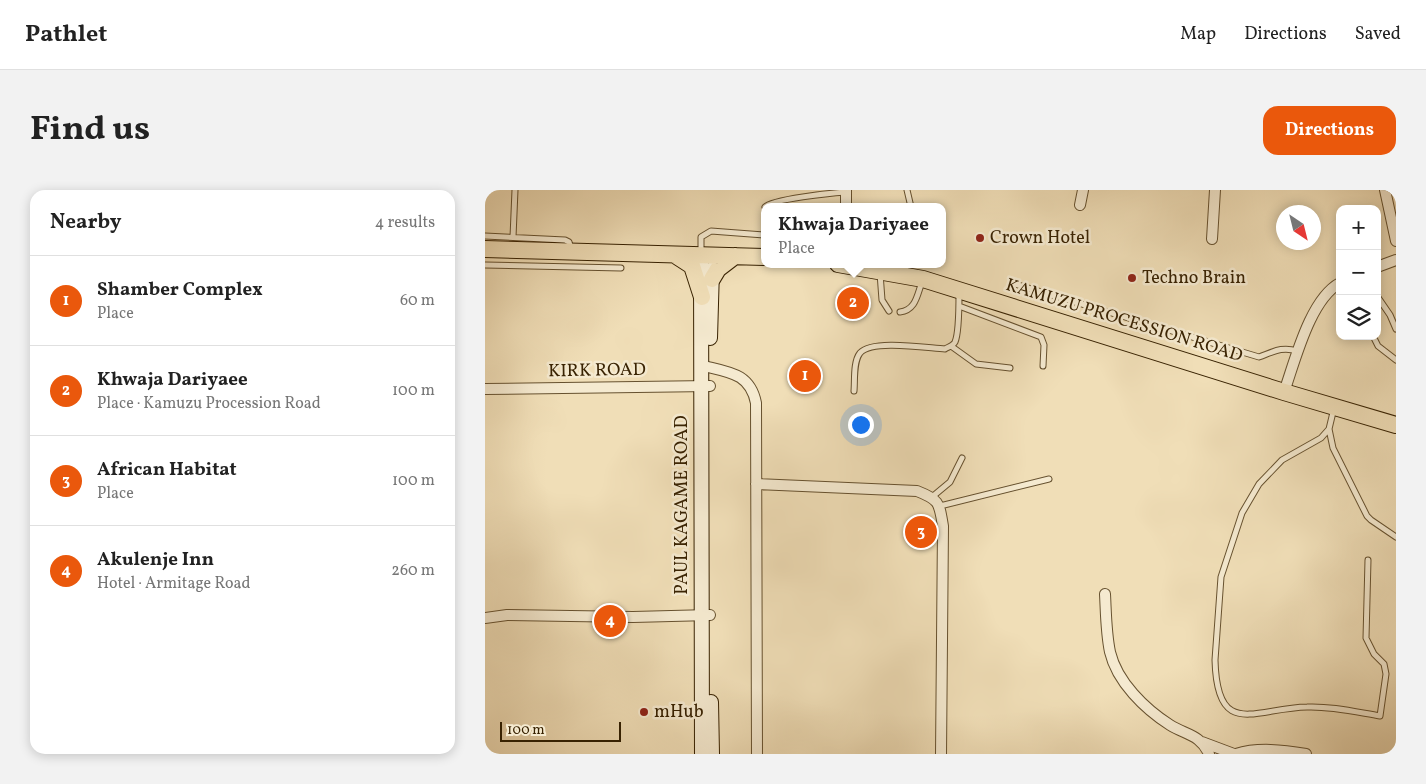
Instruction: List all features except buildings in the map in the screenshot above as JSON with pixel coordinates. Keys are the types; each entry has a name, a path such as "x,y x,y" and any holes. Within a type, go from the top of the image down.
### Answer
{"highway":[{"path":"485,249 761,257"},
{"path":"675,254 692,266 702,297"},
{"path":"712,279 718,270 735,256"},
{"name":"KAMUZU PROCESSION ROAD","path":"865,268 923,279 959,298 1396,425"}],"main road":[{"path":"705,366 712,279 706,256"},
{"name":"PAUL KAGAME ROAD","path":"702,754 706,616 705,366 702,297 706,256"},
{"path":"706,616 712,754"}],"street":[{"path":"1080,205 1083,190"},
{"path":"1212,239 1215,190"},
{"path":"1385,190 1396,241"},
{"path":"1381,266 1396,260"},
{"path":"1284,392 1297,351 1315,310 1323,298 1336,286"},
{"path":"705,366 743,378 754,394 757,413 757,754"},
{"name":"KIRK ROAD","path":"485,389 705,386"},
{"path":"756,484 917,491 933,497 940,506 943,526 941,754"},
{"path":"1105,594 1111,654 1129,689 1153,713 1171,726 1202,742 1235,754 1251,750 1306,754"},
{"path":"485,618 507,616 706,616"},
{"path":"1202,742 1209,754"}],"lane":[{"path":"513,237 515,190"},
{"path":"907,190 910,203"},
{"path":"785,203 846,191"},
{"path":"706,256 701,237 711,232 761,235"},
{"path":"485,236 565,240 569,242 571,252"},
{"path":"485,265 621,268"},
{"path":"880,270 882,300 889,311"},
{"path":"900,312 906,311 915,303 923,279"},
{"path":"1015,284 1259,357 1279,349 1297,351"},
{"path":"854,391 856,363 860,353 869,347 883,345 945,349 951,346 955,342 957,334 959,298 1041,337 1044,345 1043,366"},
{"path":"1381,302 1390,315 1396,329"},
{"path":"1375,340 1378,346 1396,360"},
{"path":"951,346 976,364 1010,368"},
{"path":"1335,407 1329,429 1321,438 1282,460 1259,484 1242,513 1221,577 1215,660 1215,673 1221,697 1229,708 1238,714 1250,715 1305,707 1322,707 1380,716 1386,674 1384,664 1373,654 1366,638 1369,560"},
{"path":"1329,429 1333,448 1367,516 1396,536"},
{"path":"933,497 950,482 963,458"},
{"path":"940,506 1049,479"}],"place":[{"name":"Crown Hotel","path":"980,238"},
{"name":"Techno Brain","path":"1132,278"},
{"name":"Khwaja Dariyaee","path":"853,303"},
{"name":"Shamber Complex","path":"805,376"},
{"name":"African Habitat","path":"921,532"},
{"name":"Akulenje Inn","path":"610,621"},
{"name":"mHub","path":"644,712"}]}
